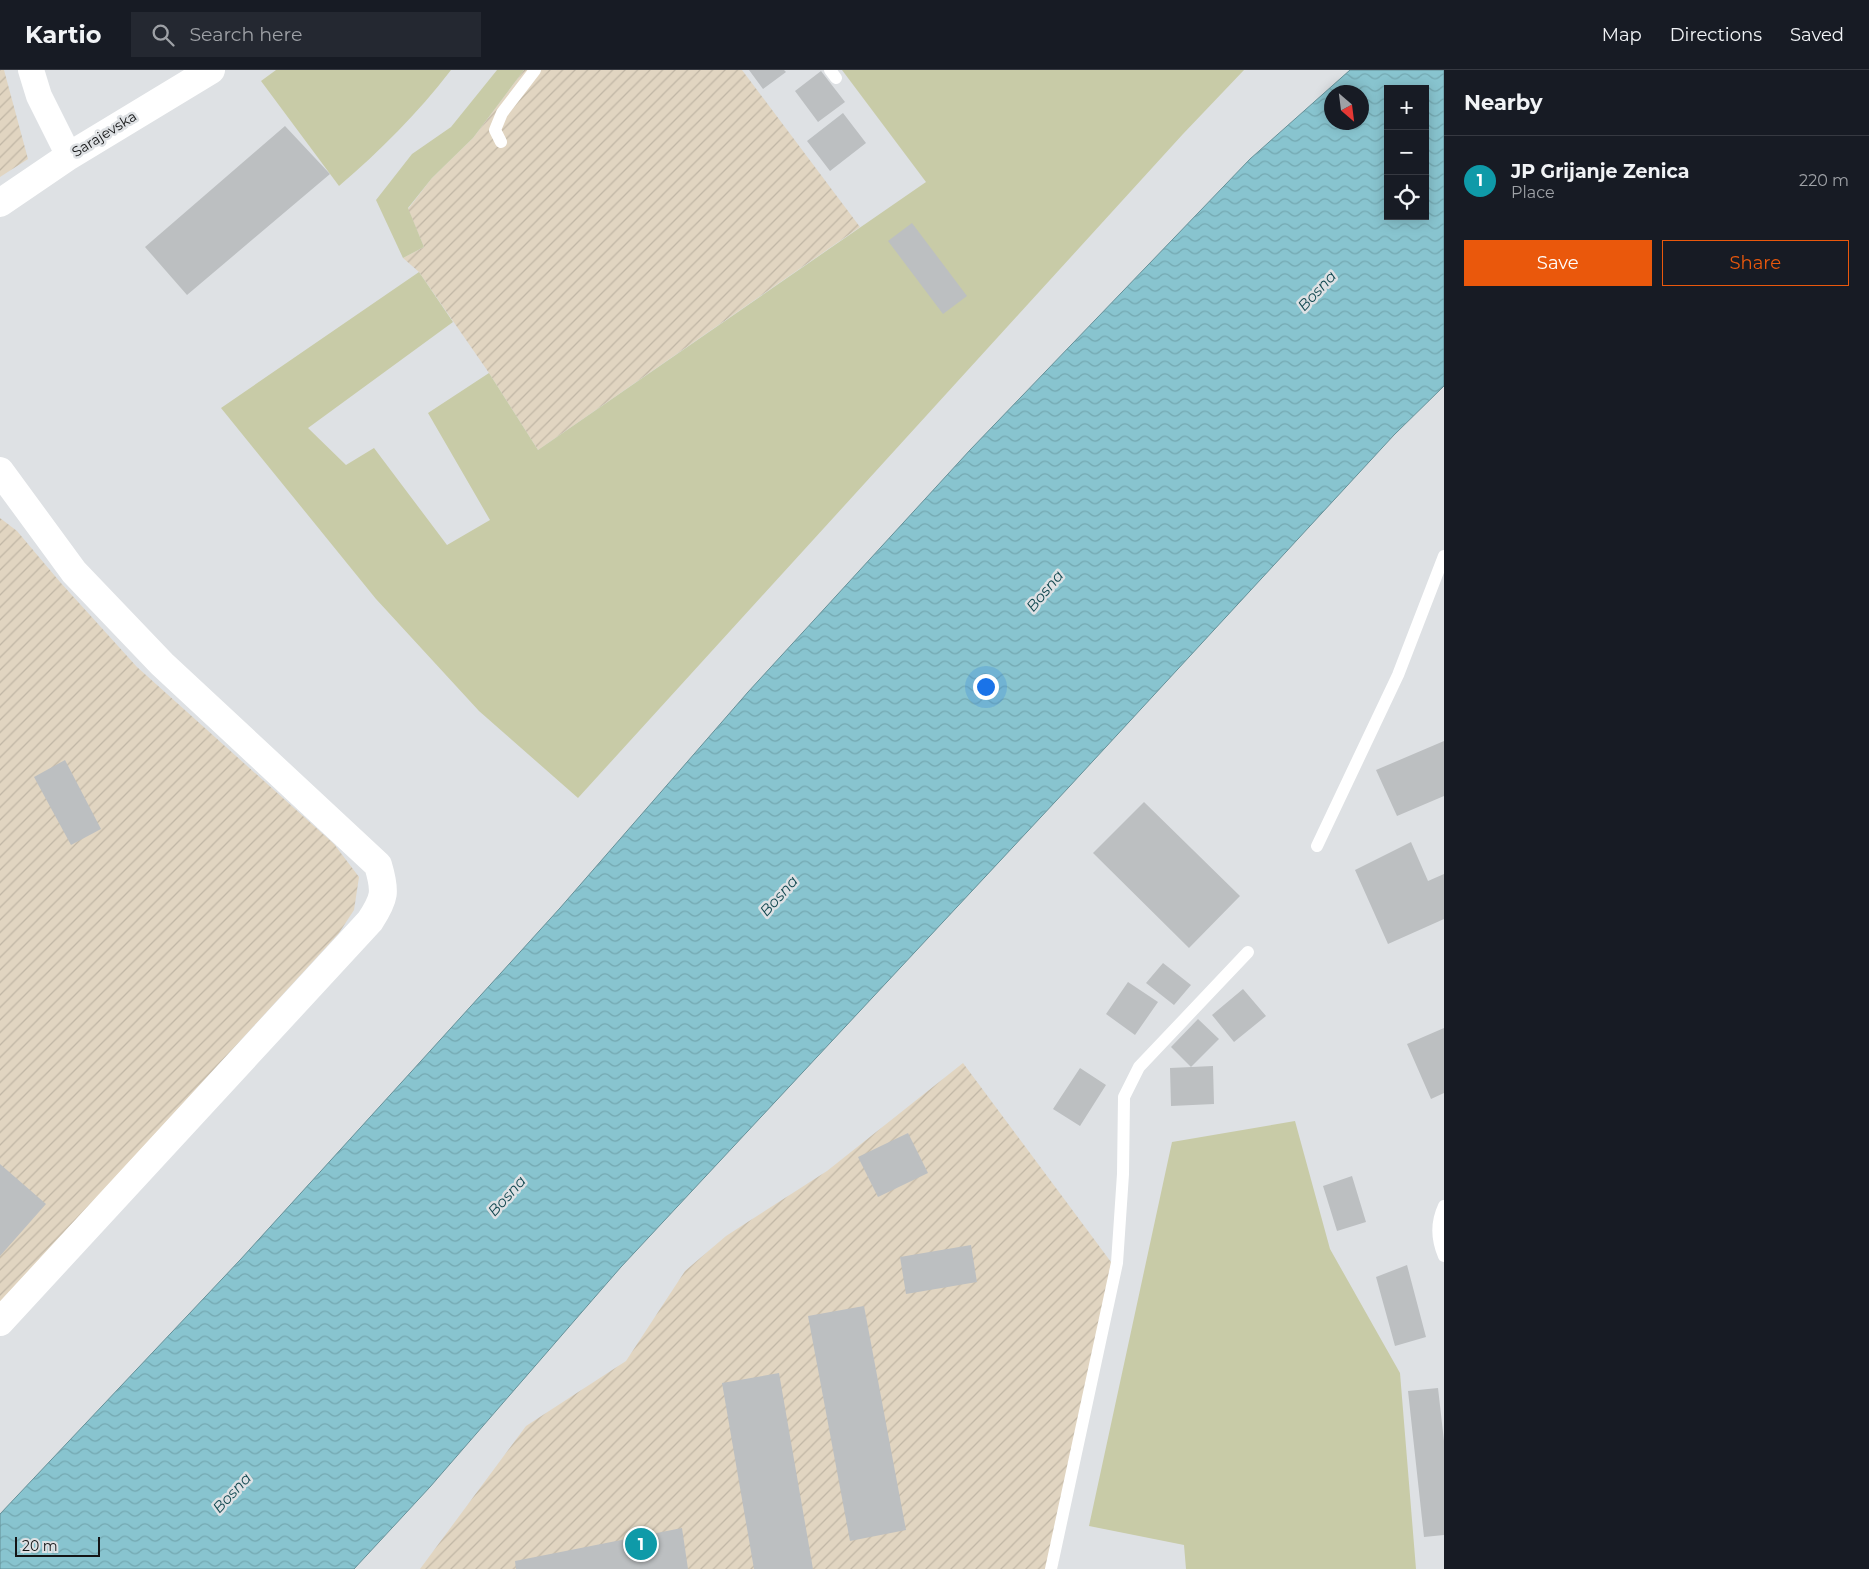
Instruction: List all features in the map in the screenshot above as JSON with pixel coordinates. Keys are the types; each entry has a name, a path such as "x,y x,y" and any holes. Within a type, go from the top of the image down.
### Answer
{"street":[{"path":"32,70 39,96 68,156"},
{"name":"Sarajevska","path":"0,204 68,156 211,70"},
{"path":"0,472 74,572 162,664 378,866 384,886 379,906 370,922 0,1322"}],"lane":[{"path":"501,142 495,130 502,113 534,70"},
{"path":"1317,846 1398,675 1444,556"},
{"path":"1051,1569 1117,1263 1123,1174 1124,1097 1139,1067 1248,952"},
{"path":"1444,1206 1440,1216 1438,1241 1444,1256"}],"shaded area":[{"path":"0,70 4,70 28,159 0,177"},
{"path":"524,70 742,70 860,227 538,450 489,373 419,272 403,258 424,247 408,209 432,178 473,138"},
{"path":"0,518 17,531 137,667 334,844 359,877 354,910 339,933 0,1303"},
{"path":"963,1063 1111,1262 1057,1569 420,1569 526,1426 626,1361 685,1271 726,1236 827,1171"}],"green space":[{"path":"276,70 451,70 398,131 339,186 261,81"},
{"path":"497,70 524,70 473,138 432,178 408,208 424,247 403,258 376,200 412,154 451,127"},
{"path":"842,70 1244,70 1183,134 578,798 479,711 376,599 221,408 419,272 453,322 308,428 346,465 374,448 447,545 490,520 428,413 489,373 538,450 926,182"},
{"path":"1295,1121 1330,1249 1400,1373 1416,1569 1186,1569 1184,1545 1089,1526 1172,1142"}],"water":[{"name":"Bosna","path":"1350,70 1444,70 1444,386 1394,435 621,1267 430,1487 354,1569 0,1569 0,1514 240,1260 560,908 748,692 970,450 1250,159 1324,93 1324,130 1369,130 1369,85 1333,85"}],"building":[{"path":"749,70 784,70 786,72 763,89"},
{"path":"821,71 845,102 818,122 795,91"},
{"path":"843,113 866,143 830,171 807,141"},
{"path":"285,126 330,174 187,295 145,247"},
{"path":"912,223 967,296 943,314 888,241"},
{"path":"1444,741 1444,796 1397,816 1376,770"},
{"path":"65,760 101,829 71,845 34,777"},
{"path":"1144,802 1240,896 1189,948 1093,853"},
{"path":"1411,842 1428,881 1444,874 1444,919 1388,944 1355,870"},
{"path":"1163,963 1191,985 1174,1005 1146,983"},
{"path":"1128,982 1158,1002 1135,1035 1106,1014"},
{"path":"1243,989 1266,1016 1234,1042 1212,1015"},
{"path":"1198,1019 1219,1039 1191,1067 1171,1047"},
{"path":"1444,1028 1444,1093 1431,1099 1407,1044"},
{"path":"1213,1066 1214,1104 1171,1106 1170,1068"},
{"path":"1080,1068 1106,1085 1080,1126 1053,1109"},
{"path":"908,1133 928,1173 878,1197 858,1157"},
{"path":"0,1164 46,1204 0,1256"},
{"path":"1352,1176 1366,1222 1337,1231 1323,1186"},
{"path":"971,1245 977,1282 906,1294 900,1257"},
{"path":"1407,1265 1426,1337 1395,1346 1376,1277"},
{"path":"864,1306 906,1530 850,1541 808,1316"},
{"path":"779,1373 813,1569 754,1569 722,1383"},
{"path":"1438,1388 1444,1441 1444,1535 1424,1537 1408,1391"},
{"path":"682,1528 688,1569 516,1569 515,1561"}],"place":[{"name":"JP Grijanje Zenica","path":"641,1544"}]}
